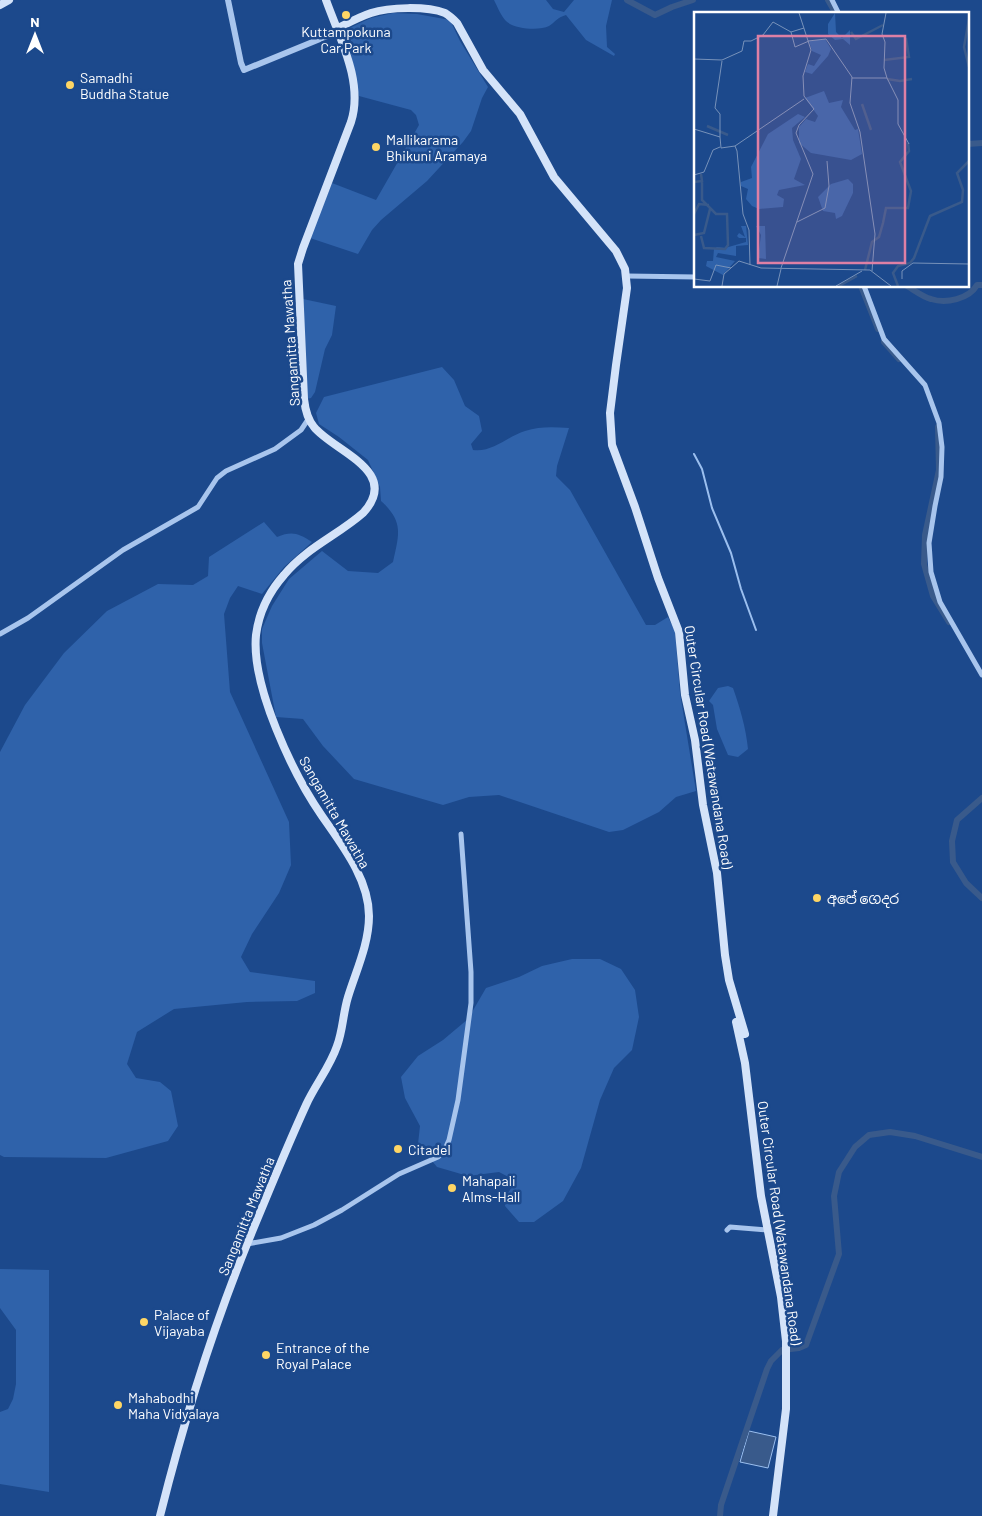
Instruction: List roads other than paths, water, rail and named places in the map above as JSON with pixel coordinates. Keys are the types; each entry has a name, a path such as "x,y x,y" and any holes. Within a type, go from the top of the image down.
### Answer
{"main road":[{"path":"0,5 9,0"},
{"name":"Sangamitta Mawatha","path":"160,1516 178,1445 197,1382 247,1244 306,1105 338,1045 347,1000 366,938 368,922 366,895 350,859 300,780 273,721 256,656 256,636 259,620 271,592 301,558 363,513 370,504 373,494 372,480 366,469 356,458 318,432 309,418 304,404 298,264 302,248 351,122 355,107 354,83 326,0"},
{"name":"Outer Circular Road (Watawandana Road)","path":"336,30 372,13 391,9 441,12 452,18 483,70 520,114 554,177 623,262 627,276 627,288 610,413 612,445 681,639 685,695 695,740 703,805 715,861 721,929 729,980 745,1034 736,1022 745,1063 761,1196 781,1297 787,1356 785,1418 773,1516"}],"street":[{"path":"228,0 244,70 336,30"},
{"path":"832,0 838,12"},
{"path":"627,276 694,277"},
{"path":"865,288 884,339 926,385 939,423 942,447 941,477 934,506 930,543 931,572 940,602 982,675"},
{"path":"0,634 28,618 123,550 198,507 221,474 275,449 302,430 309,418"},
{"path":"247,1244 281,1238 314,1225 342,1210 399,1174 438,1158 445,1149 449,1140 458,1100 471,1002 471,972 461,834"},
{"path":"728,1230 730,1227 767,1230"}],"waterway":[{"path":"627,0 655,15 693,0"},
{"path":"828,0 835,12"},
{"path":"970,144 982,143"},
{"path":"910,288 928,298 943,301 963,297 969,294 977,285 982,285"},
{"path":"862,288 878,329"},
{"path":"884,342 899,359"},
{"path":"938,427 939,470 925,535 924,564 933,596 949,622"},
{"path":"694,454 702,469 712,508 731,553 741,589 756,630"},
{"path":"982,798 957,820 952,841 953,862 966,883 982,898"},
{"path":"720,1516 721,1505 771,1361 782,1350 799,1348 806,1345 839,1254 834,1196 839,1172 855,1147 869,1135 890,1132 915,1136 982,1157"}],"place":[{"name":"Kuttampokuna Car Park","path":"346,15"},
{"name":"Samadhi Buddha Statue","path":"70,85"},
{"name":"Mallikarama Bhikuni Aramaya","path":"376,147"},
{"name":"අපේ ගෙදර","path":"817,898"},
{"name":"Citadel","path":"398,1149"},
{"name":"Mahapali Alms-Hall","path":"452,1188"},
{"name":"Palace of Vijayaba","path":"144,1322"},
{"name":"Entrance of the Royal Palace","path":"266,1355"},
{"name":"Mahabodhi Maha Vidyalaya","path":"118,1405"}]}
